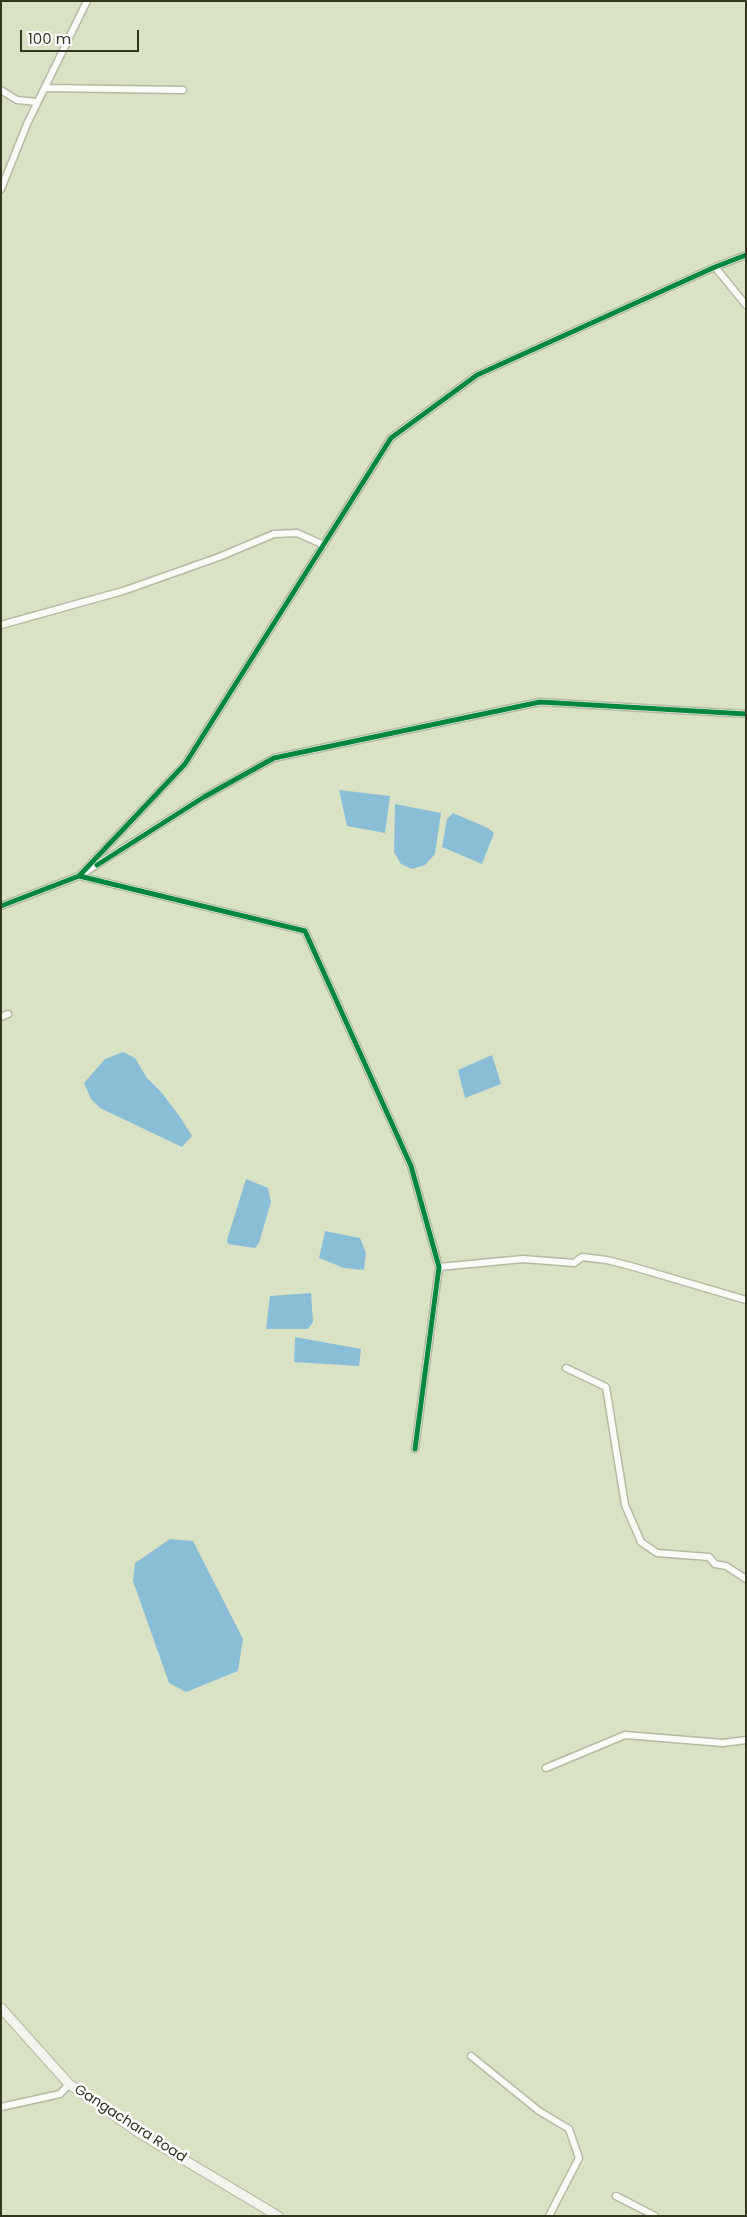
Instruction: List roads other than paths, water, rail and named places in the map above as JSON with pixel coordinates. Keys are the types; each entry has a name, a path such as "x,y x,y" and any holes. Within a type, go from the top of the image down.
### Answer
{"main road":[{"name":"Gangachara Road","path":"1,2008 69,2084 141,2134 278,2216"}],"street":[{"path":"1,189 37,102 87,1"},
{"path":"45,88 183,90"},
{"path":"1,90 17,100 37,102"},
{"path":"79,876 185,764 391,438 477,375 715,267 746,255"},
{"path":"715,267 746,305"},
{"path":"1,625 123,591 219,557 274,534 297,533 324,545"},
{"path":"1,906 79,876 204,797 274,758 540,702 746,714"},
{"path":"79,876 305,931 411,1166 439,1267 415,1449"},
{"path":"439,1267 523,1259 574,1263 582,1257 616,1262 746,1300"},
{"path":"566,1368 606,1387 625,1505 642,1542 657,1552 709,1557 715,1564 726,1566 746,1579"},
{"path":"546,1768 625,1735 723,1743 746,1740"},
{"path":"471,2056 539,2111 569,2129 579,2158 549,2216"},
{"path":"1,2107 60,2094 69,2084"},
{"path":"616,2196 655,2216"}],"water":[{"path":"339,790 390,796 385,833 347,826"},
{"path":"395,804 441,813 435,854 425,865 412,869 401,864 394,852"},
{"path":"453,813 488,828 494,833 482,864 442,847 447,819"},
{"path":"123,1052 135,1058 147,1078 162,1093 192,1136 182,1147 100,1108 91,1099 84,1083 105,1059"},
{"path":"492,1055 501,1084 465,1098 458,1070"},
{"path":"246,1179 268,1188 271,1202 259,1243 255,1248 228,1244 227,1240"},
{"path":"325,1231 360,1238 366,1253 364,1270 344,1268 319,1258"},
{"path":"311,1293 313,1322 308,1329 266,1329 270,1296"},
{"path":"295,1337 361,1349 359,1366 294,1362"},
{"path":"170,1539 193,1541 243,1639 238,1671 186,1692 169,1683 133,1581 135,1563"}]}
